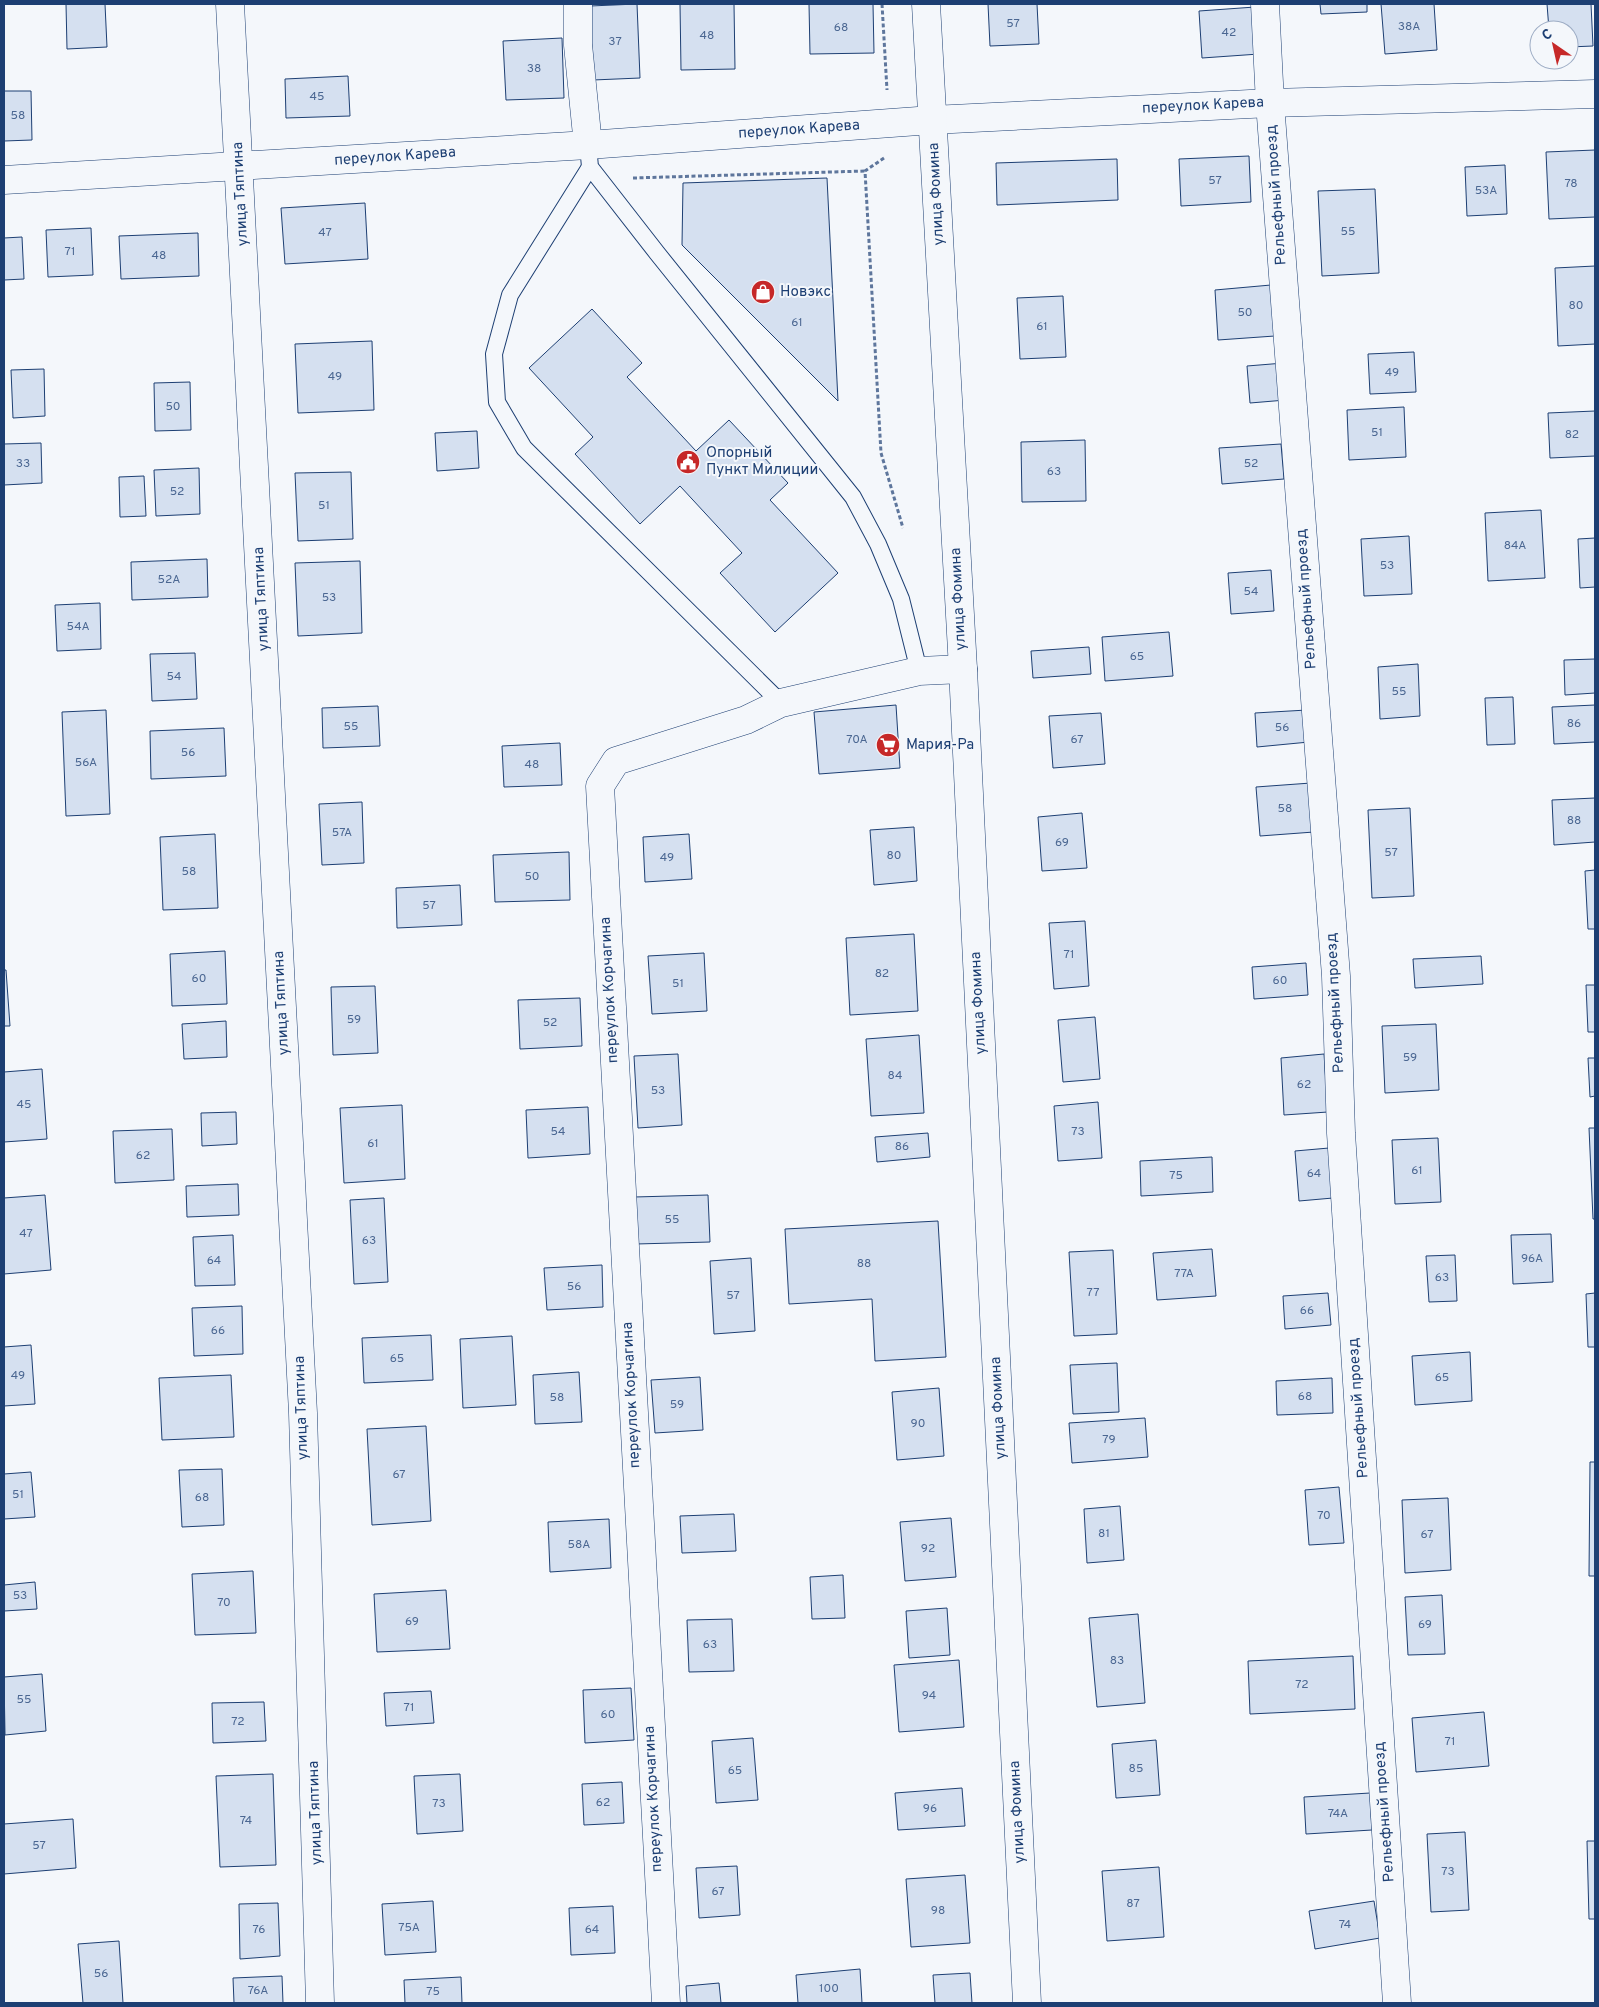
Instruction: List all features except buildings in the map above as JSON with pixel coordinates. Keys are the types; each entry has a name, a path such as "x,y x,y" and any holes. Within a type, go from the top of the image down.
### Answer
{"street":[{"name":"улица Тяптина","path":"230,4 240,167 303,1413 320,2003"},
{"path":"578,4 578,45 592,164"},
{"name":"улица Фомина","path":"926,4 963,669 1027,2003"},
{"name":"Рельефный проезд","path":"1265,4 1270,103 1336,976 1342,1132 1397,2003"},
{"name":"переулок Карева","path":"4,180 240,167 592,164 890,123 932,120 1270,103 1595,94"},
{"path":"781,703 920,672 963,669"},
{"name":"переулок Корчагина","path":"666,2003 600,786 616,761 746,720 781,703"}],"lane":[{"path":"781,703 524,448 497,402 494,354 510,295 592,164 662,261 853,497 878,544 901,599 920,672"}],"path":[{"path":"592,164 865,172 892,152 882,4"},
{"path":"865,172 881,452 905,534"}],"place":[{"name":"Новэкс","path":"763,292"},
{"name":"Опорный Пункт Милиции","path":"688,462"},
{"name":"Мария-Ра","path":"888,745"}]}
